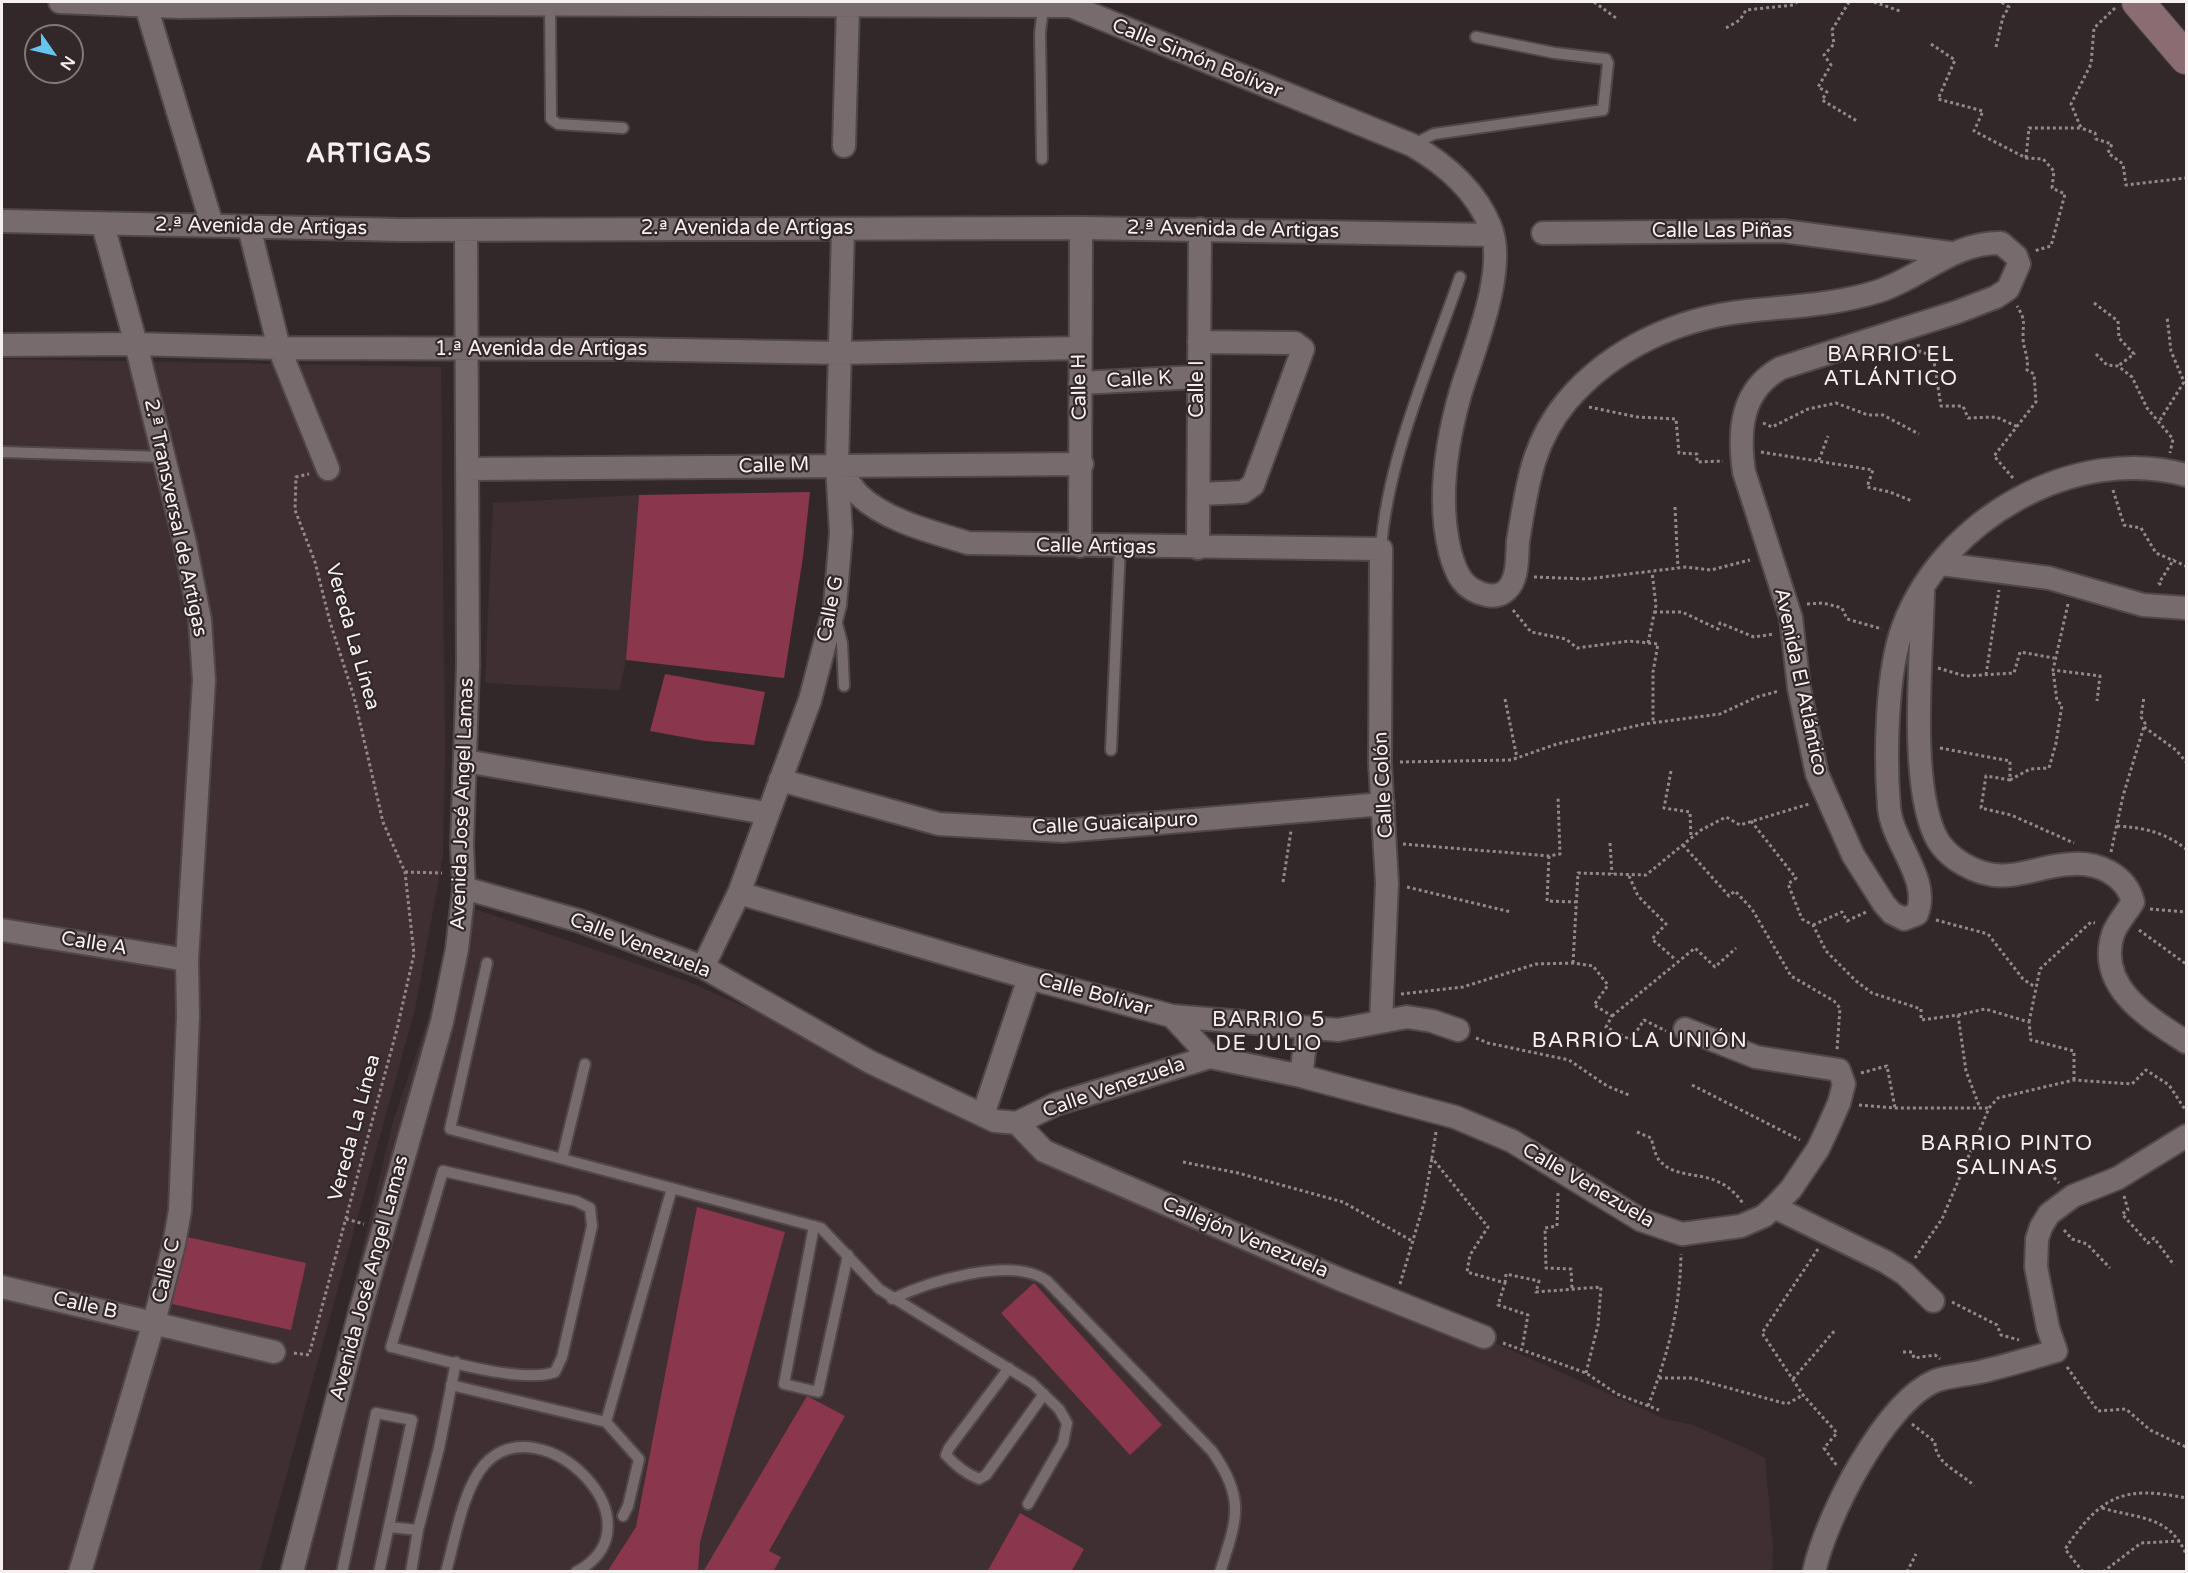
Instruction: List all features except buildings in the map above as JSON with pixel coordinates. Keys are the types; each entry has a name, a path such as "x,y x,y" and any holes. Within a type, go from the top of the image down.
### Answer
{"main road":[{"path":"2138,2 2187,58"}],"street":[{"name":"Calle Simón Bolívar","path":"60,2 146,6 605,3 848,6 895,4 1043,8 1074,3 1412,145 1450,169 1481,210 1492,235"},
{"path":"146,6 212,225"},
{"path":"844,146 848,6"},
{"name":"2.ª Avenida de Artigas","path":"2,221 103,225 466,230 1081,228 1492,235"},
{"name":"2.ª Transversal de Artigas","path":"103,225 136,344 185,543 205,655 187,960"},
{"path":"249,227 279,348 328,469"},
{"name":"Calle H","path":"1080,546 1081,228"},
{"name":"Calle G","path":"703,967 739,893 766,813 810,700 834,611 840,569 841,533 837,465 843,229"},
{"name":"Calle I","path":"1198,548 1200,229"},
{"name":"Avenida José Angel Lamas","path":"292,1572 360,1312 442,1022 458,949 463,880 468,665 466,230"},
{"name":"Calle Las Piñas","path":"1543,233 1783,231 1950,253"},
{"path":"1492,235 1490,296 1449,441 1445,461 1444,509 1448,543 1459,578 1472,590 1487,595 1500,595 1515,577 1534,455 1545,432 1566,402 1602,367 1629,350 1681,323 1744,311 1817,305 1857,298 1883,290 1950,253 1973,246 2001,243 2016,256 2019,264 2008,289"},
{"name":"Avenida El Atlántico","path":"1917,914 1904,919 1892,913 1884,904 1852,855 1827,799 1810,746 1787,606 1753,502 1742,455 1745,415 1754,390 1765,378 1781,369 1976,306 2008,289"},
{"path":"1198,342 1299,345 1302,349 1253,484 1243,492 1200,494"},
{"name":"1.ª Avenida de Artigas","path":"2,345 136,344 279,348 840,353 1080,348"},
{"name":"Calle K","path":"1080,383 1198,377"},
{"name":"Calle M","path":"467,470 1082,464"},
{"name":"Calle Artigas","path":"837,465 859,495 881,510 941,535 968,543 1381,549"},
{"path":"1917,914 1920,892 1889,810 1889,723 1893,679 1901,634 1923,589 1941,564 1983,520 2048,485 2107,471 2150,466 2177,472"},
{"name":"Calle Colón","path":"1381,549 1380,763 1387,842 1381,1021"},
{"path":"1941,564 2002,570 2074,584 2143,605 2187,608"},
{"path":"1923,589 1920,743 1932,826 1951,857 1979,873 2003,878 2072,864 2096,866 2115,875 2132,896 2126,913 2113,934 2111,966 2117,982 2144,1014 2187,1042"},
{"path":"465,761 766,813"},
{"name":"Calle Guaicaipuro","path":"780,780 939,824 1063,831 1383,804"},
{"name":"Calle Venezuela","path":"463,880 703,967 870,1062 995,1121 1017,1123 1056,1104 1210,1057 1301,1076 1438,1113 1512,1141 1641,1220 1682,1234 1722,1231 1755,1221 1774,1207 1791,1189 1818,1149 1841,1086"},
{"name":"Calle Bolívar","path":"739,893 1029,978 1172,1016 1307,1029 1357,1029 1381,1021 1407,1017 1422,1018 1458,1030"},
{"name":"Calle A","path":"2,930 187,960"},
{"name":"Calle C","path":"80,1572 154,1322 180,1211 188,1016 187,960"},
{"path":"983,1115 1029,978"},
{"path":"1172,1016 1210,1057"},
{"path":"1301,1076 1307,1029"},
{"path":"1685,1029 1756,1057 1841,1086"},
{"name":"Callejón Venezuela","path":"1017,1123 1044,1151 1394,1301 1484,1337"},
{"path":"1814,1572 1828,1524 1846,1490 1896,1412 1914,1395 1937,1380 1980,1372 2056,1351 2048,1328 2035,1254 2037,1239 2049,1214 2073,1196 2118,1178 2187,1136"},
{"path":"1774,1207 1864,1250 1905,1274 1933,1301"},
{"name":"Calle B","path":"2,1287 274,1352"}],"lane":[{"path":"550,5 551,119 558,124 623,128"},
{"path":"1042,159 1040,33 1043,8"},
{"path":"1412,145 1434,134 1597,113 1604,107 1608,63 1606,59 1555,53 1476,37"},
{"path":"1381,549 1383,519 1402,446 1460,277"},
{"path":"2,452 163,457"},
{"path":"1112,750 1120,547"},
{"path":"834,611 842,643 844,686"},
{"path":"487,963 450,1129 814,1226 830,1236 879,1289 892,1299 1009,1368 1044,1394 1059,1409 1067,1423 1063,1443 1028,1504"},
{"path":"562,1159 585,1064"},
{"path":"443,1171 576,1201 590,1208 592,1226 562,1357 555,1372 544,1377 456,1362 391,1347 443,1171"},
{"path":"606,1422 672,1188"},
{"path":"814,1226 784,1384 818,1392 848,1255"},
{"path":"892,1299 917,1287 987,1272 1028,1271 1047,1281 1212,1451 1225,1469 1233,1485 1236,1521 1220,1572"},
{"path":"411,1572 418,1530 439,1448 456,1362"},
{"path":"1009,1368 949,1448 946,1455 951,1461 979,1479 986,1475 1044,1394"},
{"path":"451,1385 606,1422 639,1459 628,1506 623,1516"},
{"path":"342,1572 376,1413 412,1420 379,1572"},
{"path":"446,1572 476,1476 496,1455 526,1449 563,1458 582,1471 605,1507 608,1521 607,1535 592,1560 576,1572"},
{"path":"389,1527 418,1530"}],"path":[{"path":"1594,2 1616,18"},
{"path":"1767,2 1767,7"},
{"path":"1726,27 1740,20 1746,10 1793,5 1797,2"},
{"path":"1849,2 1832,30 1834,44 1824,55 1831,65 1818,87 1827,92 1822,100 1857,121"},
{"path":"1874,2 1900,12"},
{"path":"1996,47 2003,17 2009,7 2001,2"},
{"path":"2081,128 2072,104 2091,64 2094,28 2122,2"},
{"path":"1931,44 1955,60 1938,99 1983,111 1974,131 2026,158 2043,159 2054,171 2052,188 2065,194 2051,246 2016,256"},
{"path":"2026,158 2029,129 2081,128 2095,133 2096,139 2112,144 2108,153 2123,164 2126,185 2187,178"},
{"path":"2008,289 2026,321 2023,339 2029,357 2027,370 2034,374 2036,402 1994,456 2027,495"},
{"path":"2094,303 2118,321 2120,338 2134,354 2118,366"},
{"path":"2160,420 2184,382 2170,351 2167,316"},
{"path":"1913,325 1920,352 1933,355 1941,406 1963,406 1968,418 1996,417 2018,428"},
{"path":"2096,354 2107,365 2118,366 2132,377 2147,408 2160,420 2173,439 2177,472"},
{"path":"1566,402 1637,417 1676,418 1679,453 1697,454 1697,462 1742,455 1819,460 1873,470 1868,487 1890,492 1912,501"},
{"path":"1745,415 1772,427 1808,409 1836,403 1868,415 1883,415 1919,434"},
{"path":"1819,460 1828,436"},
{"name":"Vereda La Línea","path":"274,1352 309,1355 414,954 405,872 384,822 354,697 330,622 315,562 295,510 296,477 328,469"},
{"path":"2107,471 2124,525 2141,528 2156,552 2187,566"},
{"path":"1676,507 1678,568"},
{"path":"1515,577 1587,579 1678,568 1711,570 1740,565 1771,552"},
{"path":"2164,608 2170,590 2159,583 2174,559"},
{"path":"1986,675 2002,570"},
{"path":"1648,642 1654,612 1652,572"},
{"path":"2074,584 2054,658 2053,670 2057,701 2062,705 2056,743 2049,768 2030,770 2010,780 1986,776 1981,808 2011,815 2081,846"},
{"path":"1500,595 1531,632 1566,639 1577,648 1629,641 1658,644 1653,672 1653,723"},
{"path":"1787,606 1822,603 1842,608 1847,618 1901,634"},
{"path":"1654,612 1682,612 1718,629 1720,623 1754,637 1792,634"},
{"path":"1922,663 1965,676 2014,673 2020,652 2054,658"},
{"path":"2053,670 2100,676 2097,701"},
{"path":"1380,763 1517,758 1557,744 1653,723 1720,714 1757,697 1799,688"},
{"path":"2104,852 2111,854 2144,727 2145,723 2141,717 2144,697"},
{"path":"1505,699 1517,758"},
{"path":"2144,727 2176,750 2187,762"},
{"path":"1920,743 1974,756 2010,761 2010,780"},
{"path":"1671,771 1664,808 1690,812 1691,837"},
{"path":"1387,842 1549,856 1560,854 1558,797"},
{"path":"1573,963 1578,873 1646,875 1691,837 1726,817 1740,825 1827,799"},
{"path":"1283,882 1294,812"},
{"path":"1751,821 1796,878 1788,884 1802,919 1813,925 1826,951 1872,993 1921,1009 1921,1020 1985,1009 2029,1022"},
{"path":"2117,826 2148,828 2171,837 2187,849"},
{"path":"1611,843 1612,875"},
{"path":"1683,844 1729,896 1735,891 1752,909 1791,976 1834,1001 1840,1008 1836,1058 1845,1062 1841,1086"},
{"path":"1549,856 1547,901 1576,902"},
{"path":"405,872 463,880"},
{"path":"1629,876 1638,896 1666,924 1652,939 1677,961"},
{"path":"1387,883 1511,912"},
{"path":"1813,925 1842,912 1847,921 1884,904"},
{"path":"2126,913 2187,912"},
{"path":"2126,913 2187,964"},
{"path":"1917,914 1988,934 2022,979 2036,987"},
{"path":"2074,1080 2074,1051 2031,1040 2029,1022 2040,969 2091,922 2100,925"},
{"path":"1685,1029 1673,1034 1644,1020 1631,1040 1606,1027 1612,1016 1695,948 1715,967 1736,948"},
{"path":"1383,994 1422,993 1462,987 1536,964 1573,963 1593,966 1608,985 1594,1005 1612,1016"},
{"path":"1958,1015 1966,1071 1980,1108"},
{"path":"1458,1030 1488,1044 1569,1060 1607,1086 1629,1095"},
{"path":"1841,1086 1864,1071 1887,1066 1895,1108"},
{"path":"1905,1274 1942,1219 1989,1108 1998,1098 2074,1080 2132,1084 2146,1070 2169,1084 2187,1111"},
{"path":"1692,1085 1818,1149"},
{"path":"1841,1086 1895,1108 1989,1108"},
{"path":"1394,1301 1414,1242 1432,1158 1438,1113"},
{"path":"1637,1132 1651,1138 1659,1160 1668,1166 1677,1171 1717,1180 1734,1190 1755,1221"},
{"path":"1432,1158 1488,1227 1470,1255 1467,1272 1505,1283"},
{"path":"1182,1162 1238,1173 1343,1202 1414,1242"},
{"path":"1566,1175 1556,1198 1557,1227 1545,1228 1546,1268 1571,1269 1572,1289"},
{"path":"2118,1178 2128,1210 2122,1214 2148,1243 2154,1238 2174,1265"},
{"path":"2049,1214 2072,1239 2087,1244 2110,1268"},
{"path":"1648,1406 1659,1378 1680,1295 1682,1234"},
{"path":"1828,1234 1762,1333 1803,1395 1838,1433 1824,1448 1840,1469 1834,1477 1846,1490"},
{"path":"1522,1349 1528,1316 1498,1305 1506,1274 1539,1281 1536,1292 1601,1287 1598,1325 1586,1373"},
{"path":"1933,1301 1944,1298 1997,1325 2001,1335 2023,1341 2038,1337 2048,1328"},
{"path":"1793,1379 1836,1329"},
{"path":"1484,1337 1586,1373 1617,1394 1659,1410"},
{"path":"2056,1351 2098,1411 2126,1409 2150,1430 2187,1447"},
{"path":"1659,1378 1692,1378 1786,1404 1803,1395"},
{"path":"1896,1412 1935,1442 1935,1453 1942,1463 1962,1474 1974,1486"},
{"path":"2083,1572 2065,1549 2080,1526 2102,1508 2123,1494 2154,1493 2187,1498"},
{"path":"2102,1508 2167,1526 2180,1541 2187,1554"},
{"path":"2103,1572 2141,1543 2180,1541"},
{"path":"1907,1572 1916,1554"}],"shaded area":[{"path":"2,359 441,367 445,753 443,856 415,1009 260,1571 2,1571"},
{"path":"639,495 626,660 619,690 485,683 493,503"},
{"path":"466,906 687,981 1665,1419 1693,1425 1765,1458 1773,1547 1772,1572 284,1572 393,1122"}],"district":[{"name":"ARTIGAS","path":"369,155"},
{"name":"BARRIO EL ATLÁNTICO","path":"1891,367"},
{"name":"BARRIO 5 DE JULIO","path":"1269,1032"},
{"name":"BARRIO LA UNIÓN","path":"1640,1041"},
{"name":"BARRIO PINTO SALINAS","path":"2007,1156"}]}
